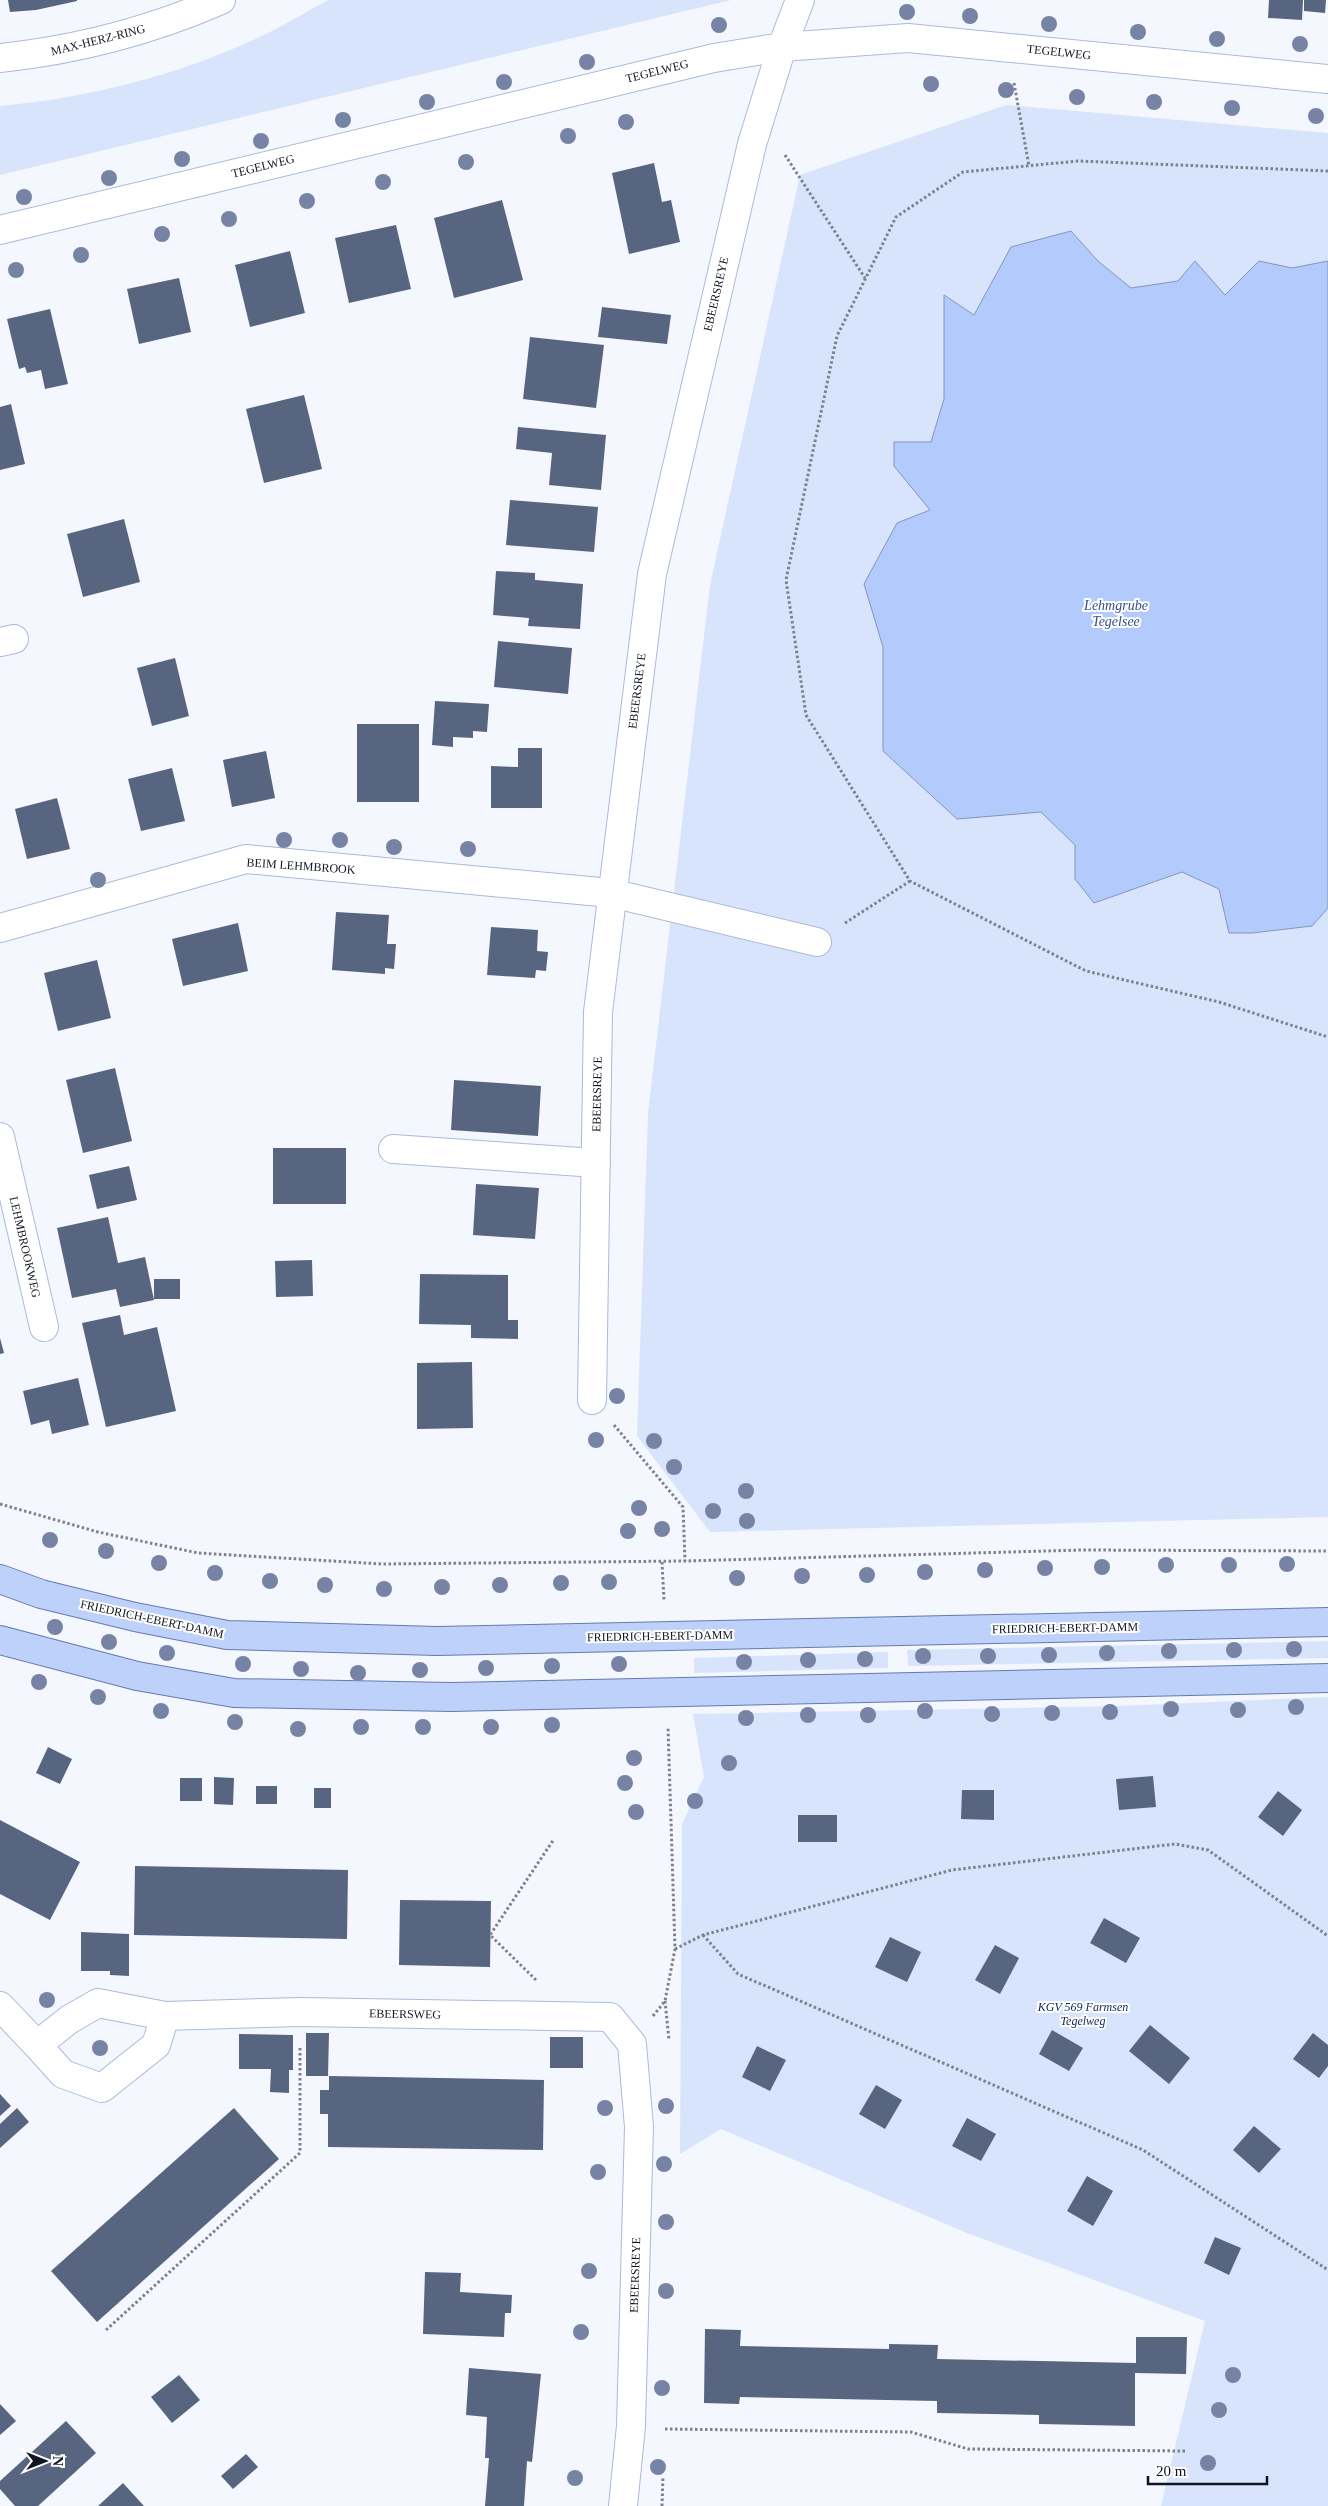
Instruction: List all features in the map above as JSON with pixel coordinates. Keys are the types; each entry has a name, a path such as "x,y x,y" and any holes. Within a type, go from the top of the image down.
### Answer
{"main road":[{"name":"FRIEDRICH-EBERT-DAMM","path":"0,1579 51,1597 135,1618 227,1635 437,1641 1328,1622"},
{"path":"0,1640 137,1676 234,1693 461,1697 1328,1678"}],"street":[{"name":"MAX-HERZ-RING","path":"0,58 43,53 112,39 179,18 221,0"},
{"name":"EBEERSREYE","path":"592,1400 598,1012 611,893 652,574 752,144 782,47 800,0"},
{"name":"TEGELWEG","path":"0,230 704,60 782,47 908,38 1328,79"},
{"name":"BEIM LEHMBROOK","path":"0,928 246,860 611,893 818,942"},
{"name":"LEHMBROOKWEG","path":"0,1137 44,1327"},
{"path":"393,1149 596,1163"},
{"name":"EBEERSWEG","path":"37,2045 70,2019 98,2003 165,2016 300,2012 610,2017 632,2044"},
{"path":"0,2006 63,2074 102,2088 156,2045 165,2016"},
{"name":"EBEERSREYE","path":"623,2506 631,2426 639,2127 632,2044"}],"path":[{"path":"1007,47 1029,166"},
{"path":"752,144 779,146 866,278"},
{"path":"1328,171 1078,161 963,172 896,217 836,336 786,580 806,715 910,881 1086,971 1219,1002 1328,1037"},
{"path":"818,942 910,881"},
{"path":"592,1400 683,1507 685,1561"},
{"path":"0,1504 98,1532 198,1552 382,1564 662,1562 1082,1550 1328,1551"},
{"path":"662,1562 664,1608"},
{"path":"632,2044 665,2001 675,1949 668,1722"},
{"path":"554,1839 490,1935 574,2017"},
{"path":"675,1949 703,1935 952,1870 1175,1844 1208,1850 1328,1936"},
{"path":"703,1935 738,1974 1143,2150 1328,2270"},
{"path":"106,2330 300,2153 300,2012"},
{"path":"631,2426 666,2430 911,2432 968,2449 1186,2451"}],"green space":[{"path":"328,0 731,0 0,175 0,106 69,97 137,82 170,72 236,48 268,33"},
{"path":"1006,105 1328,133 1328,261 1292,268 1259,261 1225,295 1178,281 1131,288 1098,261 1071,231 1011,248 974,315 944,295 944,399 931,442 894,442 894,466 931,510 864,584 883,647 883,751 957,819 1041,812 1075,845 1075,879 1145,886 1182,872 1312,926 1328,908 1328,1517 710,1532 637,1436 648,1113 710,585 800,175"},
{"path":"1328,1641 1328,1658 908,1666 907,1650"},
{"path":"888,1652 888,1668 694,1673 694,1658"},
{"name":"KGV 569 Farmsen Tegelweg","path":"1328,1697 1328,2506 1161,2506 1205,2321 967,2233 721,2129 680,2154 682,1824 704,1777 693,1714 1119,1706"}],"water":[{"name":"Lehmgrube Tegelsee","path":"1071,231 1098,261 1131,288 1178,281 1195,261 1225,295 1259,261 1292,268 1328,261 1328,908 1312,926 1252,933 1229,933 1219,889 1182,872 1094,903 1075,879 1075,845 1041,812 957,819 883,751 883,647 864,584 897,523 930,510 894,466 894,442 931,442 944,399 944,295 974,315 1011,247"}],"building":[{"path":"8,0 77,1 36,10 10,12"},
{"path":"1269,0 1303,0 1302,20 1268,18"},
{"path":"1304,0 1326,0 1325,13 1304,11"},
{"path":"654,163 662,202 671,200 680,242 629,254 612,173"},
{"path":"502,200 523,280 454,298 434,218"},
{"path":"396,225 411,289 349,303 335,238"},
{"path":"290,251 305,313 250,327 235,265"},
{"path":"179,278 191,332 139,344 127,289"},
{"path":"602,307 671,315 667,344 598,337"},
{"path":"50,309 68,384 45,389 41,370 27,373 25,367 19,369 7,319"},
{"path":"530,337 604,345 596,408 523,399"},
{"path":"304,395 322,469 264,483 246,409"},
{"path":"11,404 25,464 0,470 0,407"},
{"path":"518,427 606,435 601,490 549,485 552,453 516,449"},
{"path":"510,500 598,507 594,552 506,545"},
{"path":"124,519 140,582 83,597 67,534"},
{"path":"496,571 535,573 535,580 583,584 580,629 528,626 529,618 493,615"},
{"path":"498,641 572,648 568,694 494,687"},
{"path":"175,658 189,716 152,726 137,668"},
{"path":"435,701 489,704 487,732 473,731 473,738 453,737 453,747 432,745"},
{"path":"357,724 419,724 419,802 357,802"},
{"path":"518,748 542,748 542,808 491,808 491,766 518,767"},
{"path":"266,751 275,798 232,807 223,760"},
{"path":"172,768 185,821 141,831 128,779"},
{"path":"57,798 70,849 27,859 15,809"},
{"path":"336,912 389,915 387,944 396,944 394,969 385,968 385,974 332,970"},
{"path":"238,923 248,971 183,986 172,939"},
{"path":"491,927 538,930 537,951 548,952 546,971 536,970 535,978 487,975"},
{"path":"97,960 111,1018 58,1031 44,973"},
{"path":"115,1068 132,1141 83,1153 66,1080"},
{"path":"454,1080 541,1086 538,1136 451,1130"},
{"path":"273,1148 346,1148 346,1204 273,1204"},
{"path":"129,1166 137,1200 97,1209 89,1175"},
{"path":"476,1184 539,1188 535,1239 473,1235"},
{"path":"108,1217 118,1263 145,1257 154,1300 120,1307 116,1289 72,1298 57,1228"},
{"path":"312,1260 313,1296 276,1297 275,1261"},
{"path":"420,1274 508,1275 508,1320 518,1320 518,1339 471,1338 471,1325 419,1324"},
{"path":"154,1279 180,1279 180,1299 154,1299"},
{"path":"120,1315 124,1335 157,1327 176,1411 106,1427 82,1323"},
{"path":"0,1338 4,1353 0,1354"},
{"path":"472,1362 473,1428 417,1429 417,1363"},
{"path":"78,1378 89,1425 52,1434 49,1420 31,1425 23,1391"},
{"path":"48,1747 72,1759 60,1784 36,1773"},
{"path":"1153,1776 1156,1807 1119,1810 1116,1779"},
{"path":"214,1777 234,1778 233,1805 214,1804"},
{"path":"180,1778 202,1778 202,1801 180,1801"},
{"path":"256,1786 277,1786 277,1804 256,1804"},
{"path":"314,1788 331,1788 331,1808 314,1808"},
{"path":"962,1790 994,1790 994,1820 961,1819"},
{"path":"1278,1791 1302,1810 1283,1836 1258,1817"},
{"path":"798,1815 837,1815 837,1842 798,1842"},
{"path":"0,1820 80,1862 50,1920 0,1894"},
{"path":"135,1866 348,1870 347,1939 134,1935"},
{"path":"400,1900 491,1901 490,1967 399,1965"},
{"path":"1104,1918 1140,1938 1126,1963 1090,1943"},
{"path":"81,1932 129,1934 129,1976 110,1975 110,1971 81,1971"},
{"path":"890,1937 921,1952 907,1982 875,1967"},
{"path":"995,1945 1019,1958 1000,1994 975,1980"},
{"path":"1150,2025 1190,2058 1169,2084 1129,2051"},
{"path":"1052,2030 1083,2048 1069,2071 1039,2054"},
{"path":"306,2033 329,2033 328,2076 306,2076"},
{"path":"1313,2033 1328,2045 1328,2066 1319,2078 1293,2059"},
{"path":"239,2034 293,2035 293,2070 289,2070 289,2093 270,2092 271,2069 239,2069"},
{"path":"550,2037 583,2037 583,2068 550,2068"},
{"path":"757,2046 786,2060 770,2091 742,2077"},
{"path":"329,2076 544,2080 543,2150 328,2147 328,2114 320,2114 320,2090 329,2090"},
{"path":"876,2085 902,2100 885,2129 859,2114"},
{"path":"0,2094 11,2106 0,2116"},
{"path":"17,2108 29,2122 0,2148 0,2124"},
{"path":"234,2108 279,2159 97,2322 51,2271"},
{"path":"967,2118 996,2134 981,2161 952,2146"},
{"path":"1254,2126 1281,2149 1259,2173 1233,2150"},
{"path":"1087,2176 1113,2191 1093,2226 1067,2211"},
{"path":"1215,2237 1241,2248 1229,2275 1204,2263"},
{"path":"425,2272 461,2273 460,2292 512,2295 511,2313 505,2313 504,2337 423,2334"},
{"path":"705,2329 741,2330 740,2346 889,2349 889,2344 938,2345 937,2359 1136,2363 1136,2337 1187,2337 1186,2374 1135,2373 1135,2426 1039,2424 1039,2415 937,2413 937,2401 740,2397 739,2404 704,2403"},
{"path":"469,2368 541,2374 532,2462 527,2461 524,2506 485,2506 489,2458 485,2458 487,2417 466,2415"},
{"path":"179,2375 200,2400 172,2423 151,2397"},
{"path":"0,2404 16,2421 0,2435"},
{"path":"66,2421 96,2453 38,2506 15,2506 0,2489 0,2481"},
{"path":"246,2454 258,2467 233,2489 221,2476"},
{"path":"123,2483 144,2506 98,2506"}]}
